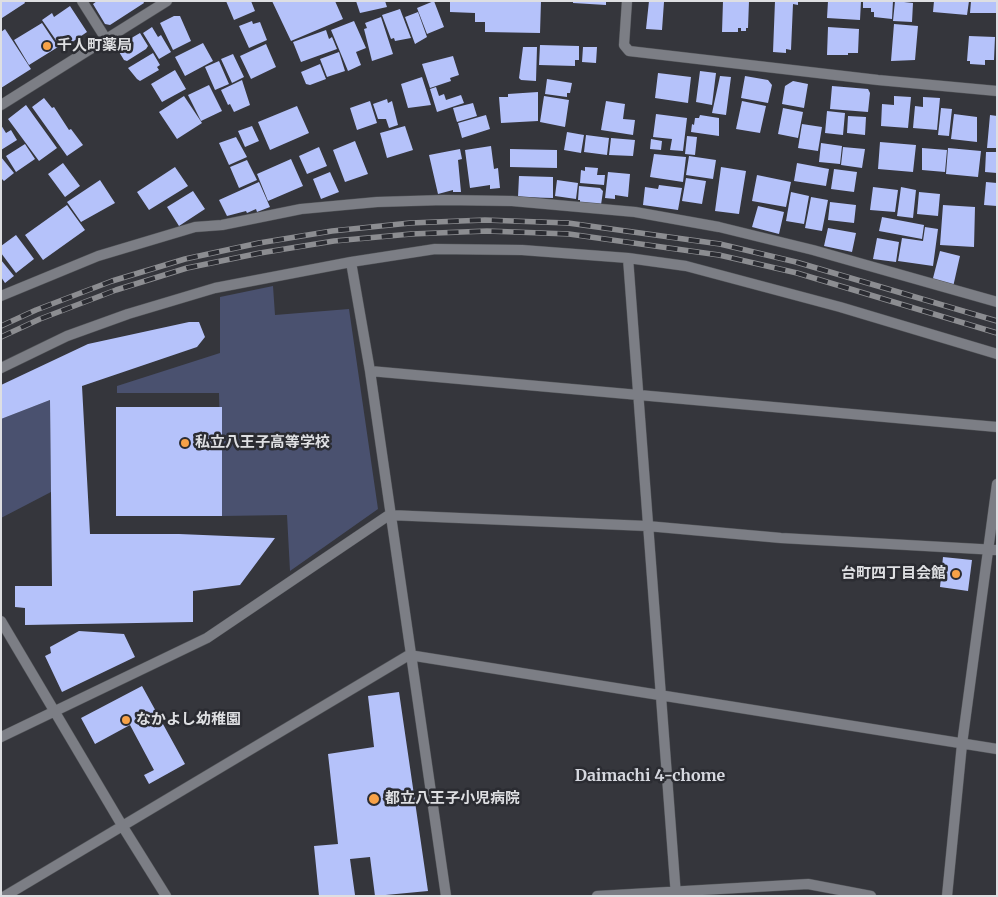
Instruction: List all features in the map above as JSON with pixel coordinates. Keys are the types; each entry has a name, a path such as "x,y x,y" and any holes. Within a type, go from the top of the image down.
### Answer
{"street":[{"path":"82,1 106,39"},
{"path":"1,105 167,1"},
{"path":"628,1 624,46 629,51 780,70 997,91"},
{"path":"1,296 98,256 195,227 222,226 301,209 377,202 444,200 512,201 635,212 719,227 813,250 997,302"},
{"path":"1,368 67,336 128,314 215,288 351,262 435,249 522,250 628,258 686,266 750,282 997,354"},
{"path":"628,258 676,893"},
{"path":"351,262 370,370 409,654 446,896"},
{"path":"370,370 997,427"},
{"path":"947,896 962,744 993,550 997,484"},
{"path":"1,737 207,638 390,515 647,526 781,538 993,550"},
{"path":"1,621 166,896"},
{"path":"5,896 409,654 997,749"},
{"path":"597,896 808,884 872,896"}],"shaded area":[{"path":"273,286 275,315 349,309 378,509 290,571 287,515 222,516 219,393 117,393 117,386 220,353 220,297"},
{"path":"50,400 51,492 1,518 1,419"}],"building":[{"path":"1,1 24,1 25,3 2,18"},
{"path":"97,1 143,1 144,3 110,25 105,24 93,4"},
{"path":"226,1 251,1 255,11 234,20"},
{"path":"272,1 335,1 343,19 291,41"},
{"path":"356,1 385,1 387,7 360,13"},
{"path":"434,1 444,27 427,34 417,8"},
{"path":"450,1 541,1 540,33 485,32 485,22 475,22 475,13 450,12"},
{"path":"573,1 606,1 606,5 573,3"},
{"path":"649,1 664,2 662,30 646,29"},
{"path":"723,1 749,1 748,28 746,28 746,31 741,31 741,28 738,28 738,32 722,32"},
{"path":"775,1 798,1 798,5 793,4 791,50 786,49 786,53 773,52"},
{"path":"828,1 861,1 860,20 827,18"},
{"path":"863,1 893,1 892,19 874,17 874,12 871,12 871,8 863,8"},
{"path":"895,1 913,3 912,22 893,21"},
{"path":"934,1 969,1 967,15 933,12"},
{"path":"971,1 997,1 997,13 970,13"},
{"path":"70,6 87,32 62,49 42,20 52,13 54,17"},
{"path":"400,9 411,38 395,41 394,38 391,39 382,15"},
{"path":"418,12 427,37 415,44 405,17"},
{"path":"174,16 180,16 191,41 173,50 160,23"},
{"path":"381,17 393,54 372,61 364,29 367,28 365,23"},
{"path":"252,21 253,24 260,22 267,40 249,48 239,26"},
{"path":"354,21 366,48 356,52 361,65 348,71 331,30"},
{"path":"42,23 58,47 29,65 14,40"},
{"path":"894,24 918,26 915,60 891,61"},
{"path":"152,27 158,37 161,35 171,52 159,59 143,33"},
{"path":"828,27 859,29 858,53 827,55"},
{"path":"5,29 31,69 1,88 1,32"},
{"path":"326,30 329,39 332,37 337,49 301,62 293,42"},
{"path":"140,33 148,46 127,61 124,60 116,47"},
{"path":"969,36 995,37 994,60 985,60 985,65 970,64 970,61 967,61"},
{"path":"203,43 213,61 185,76 175,57"},
{"path":"266,44 276,67 251,79 240,56"},
{"path":"540,45 579,46 579,60 575,60 575,66 539,65"},
{"path":"523,47 537,47 536,81 521,80 519,78"},
{"path":"583,47 597,47 596,63 582,62"},
{"path":"339,52 345,71 327,77 320,59"},
{"path":"153,53 160,65 157,67 159,70 140,81 128,68"},
{"path":"233,54 244,77 232,83 221,59"},
{"path":"453,56 459,75 450,78 451,81 430,88 422,64"},
{"path":"219,61 229,84 215,90 205,67"},
{"path":"320,64 326,79 310,85 306,84 301,72"},
{"path":"175,70 186,89 162,102 151,84"},
{"path":"700,71 716,73 712,105 696,102"},
{"path":"658,73 691,77 688,103 655,98"},
{"path":"720,76 731,77 726,115 712,113"},
{"path":"745,76 768,80 772,85 768,103 741,98"},
{"path":"422,77 431,105 408,108 401,84"},
{"path":"547,79 572,83 570,93 567,93 567,97 545,94"},
{"path":"242,80 250,105 234,112 230,104 228,105 221,90"},
{"path":"793,81 808,84 804,108 782,104 785,86"},
{"path":"209,85 222,111 201,121 188,95"},
{"path":"832,86 868,89 870,93 868,112 830,109"},
{"path":"436,87 439,96 444,94 446,100 461,95 464,103 437,112 430,89"},
{"path":"538,92 538,121 501,123 499,97 508,97 508,94"},
{"path":"184,96 202,123 177,139 159,112"},
{"path":"544,96 569,100 565,127 540,122"},
{"path":"894,96 911,97 908,128 881,126 882,104 894,105"},
{"path":"923,97 940,98 937,130 913,128 915,106 923,107"},
{"path":"44,98 52,108 54,107 69,130 71,129 83,145 67,156 32,107"},
{"path":"387,99 388,103 392,101 398,125 389,128 386,119 378,119 373,104"},
{"path":"370,101 377,123 357,130 350,108"},
{"path":"606,101 625,104 623,119 635,120 633,135 601,130"},
{"path":"742,101 766,106 760,133 736,129"},
{"path":"473,103 477,116 457,122 453,108"},
{"path":"26,105 57,148 39,161 8,119"},
{"path":"297,106 309,133 270,150 258,122"},
{"path":"783,108 803,112 798,138 778,134"},
{"path":"941,108 952,109 949,136 938,135"},
{"path":"827,111 845,113 843,135 825,133"},
{"path":"656,114 687,118 683,151 670,150 672,139 653,137"},
{"path":"954,114 977,117 977,142 951,139"},
{"path":"486,115 490,129 462,138 458,123"},
{"path":"700,115 719,118 719,136 691,132 695,118 699,118"},
{"path":"990,115 997,116 997,148 987,148"},
{"path":"848,116 866,117 865,135 847,133"},
{"path":"802,124 822,127 818,151 798,148"},
{"path":"1,125 6,133 11,130 17,140 1,150"},
{"path":"252,126 259,141 245,147 238,131"},
{"path":"405,126 413,150 387,158 380,133"},
{"path":"567,132 584,135 581,153 564,150"},
{"path":"586,135 609,138 607,155 584,152"},
{"path":"687,136 697,137 695,155 685,154"},
{"path":"236,137 247,157 229,165 219,143"},
{"path":"611,138 635,140 633,156 609,155"},
{"path":"651,139 662,141 661,150 650,149"},
{"path":"355,141 368,174 345,182 333,150"},
{"path":"880,142 916,145 913,172 878,169"},
{"path":"821,143 842,146 840,164 819,162"},
{"path":"25,144 35,159 16,172 6,156"},
{"path":"491,146 494,169 498,168 500,188 490,189 490,185 470,188 465,150"},
{"path":"319,147 327,166 307,174 299,156"},
{"path":"843,147 865,149 862,168 841,165"},
{"path":"922,148 947,150 945,172 922,170"},
{"path":"948,148 981,151 978,177 946,174"},
{"path":"460,149 462,159 458,160 461,192 453,192 453,190 438,194 429,155"},
{"path":"510,149 557,150 557,168 510,167"},
{"path":"986,152 997,152 997,173 985,172"},
{"path":"654,154 686,157 683,182 650,177"},
{"path":"689,156 716,160 713,179 686,175"},
{"path":"1,157 14,173 4,181 1,178"},
{"path":"291,159 303,186 268,201 257,174"},
{"path":"247,160 257,180 239,188 230,167"},
{"path":"63,163 80,186 65,197 48,174"},
{"path":"797,163 829,169 826,186 794,181"},
{"path":"175,167 188,186 149,210 137,192"},
{"path":"585,167 598,168 597,175 605,175 604,185 580,183 581,170 585,171"},
{"path":"721,167 746,171 739,214 715,211"},
{"path":"834,169 857,172 854,192 831,189"},
{"path":"330,172 339,192 321,199 313,179"},
{"path":"608,172 630,174 628,197 615,195 615,199 605,198"},
{"path":"757,175 791,182 786,207 752,201"},
{"path":"519,176 553,177 553,198 518,197"},
{"path":"686,178 706,181 702,204 682,201"},
{"path":"100,180 115,203 81,222 67,202"},
{"path":"557,180 578,183 576,199 555,196"},
{"path":"259,182 270,207 257,212 256,209 247,213 246,211 227,216 219,200"},
{"path":"986,182 997,183 997,206 984,205"},
{"path":"659,185 682,188 678,210 643,205 645,187 658,189"},
{"path":"579,186 600,188 603,191 601,205 580,203 580,200 578,200"},
{"path":"873,187 898,190 895,212 870,210"},
{"path":"901,187 916,190 913,218 897,216"},
{"path":"193,191 205,209 179,226 167,207"},
{"path":"791,192 809,196 804,224 786,221"},
{"path":"919,192 940,194 938,216 917,214"},
{"path":"811,197 828,200 822,231 805,228"},
{"path":"830,202 856,205 854,223 828,220"},
{"path":"67,205 85,230 43,260 25,235"},
{"path":"943,205 975,207 974,247 940,245"},
{"path":"758,206 784,212 779,234 752,227"},
{"path":"882,217 924,225 922,239 879,231"},
{"path":"925,227 938,229 933,266 898,261 902,238 923,241"},
{"path":"828,228 856,233 852,252 824,246"},
{"path":"16,235 34,259 16,273 1,253 1,246"},
{"path":"877,238 899,242 896,262 873,259"},
{"path":"940,251 960,256 953,287 932,282"},
{"path":"1,260 14,276 5,283 1,277"},
{"path":"189,322 199,322 205,337 197,347 82,386 90,534 179,534 275,538 240,585 193,591 193,622 25,625 25,608 15,607 15,586 52,586 50,400 1,419 1,385 88,344"},
{"path":"116,407 222,407 222,516 116,516"},
{"name":"台町四丁目会館","path":"943,557 972,560 968,591 940,587"},
{"path":"79,631 124,634 135,657 62,692 45,656 51,653 50,647"},
{"path":"142,686 185,764 149,784 144,775 154,770 130,725 95,744 81,718"},
{"name":"都立八王子小児病院","path":"399,692 428,891 375,896 370,857 350,859 355,895 319,896 314,846 338,844 328,754 374,747 368,696"}],"railway":[{"path":"1,326 36,310 112,281 185,259 259,243 332,231 410,223 485,220 568,223 720,244 796,262 997,321"},
{"path":"1,337 40,319 116,290 187,268 260,253 334,241 411,234 487,231 569,234 719,255 797,273 997,333"}],"place":[{"name":"千人町薬局","path":"47,46"},
{"name":"私立八王子高等学校","path":"185,443"},
{"name":"台町四丁目会館","path":"956,574"},
{"name":"なかよし幼稚園","path":"126,720"},
{"name":"都立八王子小児病院","path":"374,799"}],"district":[{"name":"Daimachi 4-chome","path":"650,776"}]}
